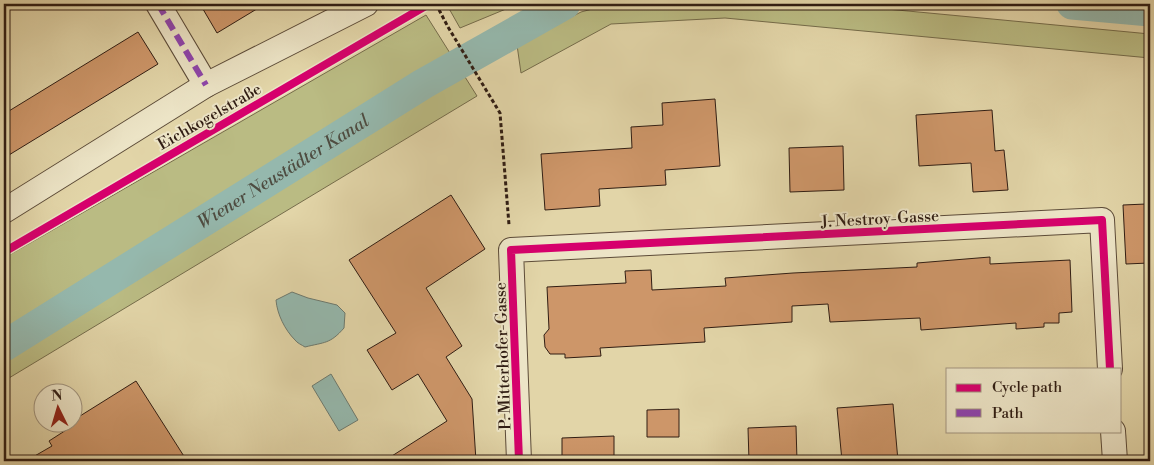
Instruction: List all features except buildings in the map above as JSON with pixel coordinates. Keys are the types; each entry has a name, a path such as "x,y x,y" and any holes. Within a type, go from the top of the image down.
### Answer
{"street":[{"path":"158,4 206,85"},
{"name":"Eichkogelstraße","path":"4,211 206,85 366,4"},
{"name":"J. Nestroy-Gasse","path":"511,250 1102,220 1110,368"},
{"name":"P. Mitterhofer-Gasse","path":"511,250 519,461"},
{"path":"1113,432 1115,461"}],"path":[{"path":"436,4 500,113 511,250"}],"green space":[{"path":"518,4 460,28 447,5"},
{"path":"611,4 834,4 1150,34 1150,58 725,18 611,24 521,73 517,45 581,12"},
{"path":"426,15 477,96 4,381 4,258"}],"water":[{"path":"292,292 337,305 345,313 344,328 327,342 305,347 298,343 282,322 276,300"},
{"path":"331,374 358,420 339,431 312,386"}],"waterway":[{"name":"Wiener Neustädter Kanal","path":"4,346 423,84 565,4"},
{"name":"Wiener Neustädter Kanal","path":"1072,4 1150,11"}],"marked path":[{"path":"158,4 206,85"}],"cycle path":[{"path":"4,252 429,4"},
{"path":"519,461 511,250 1102,220 1110,368"}]}
